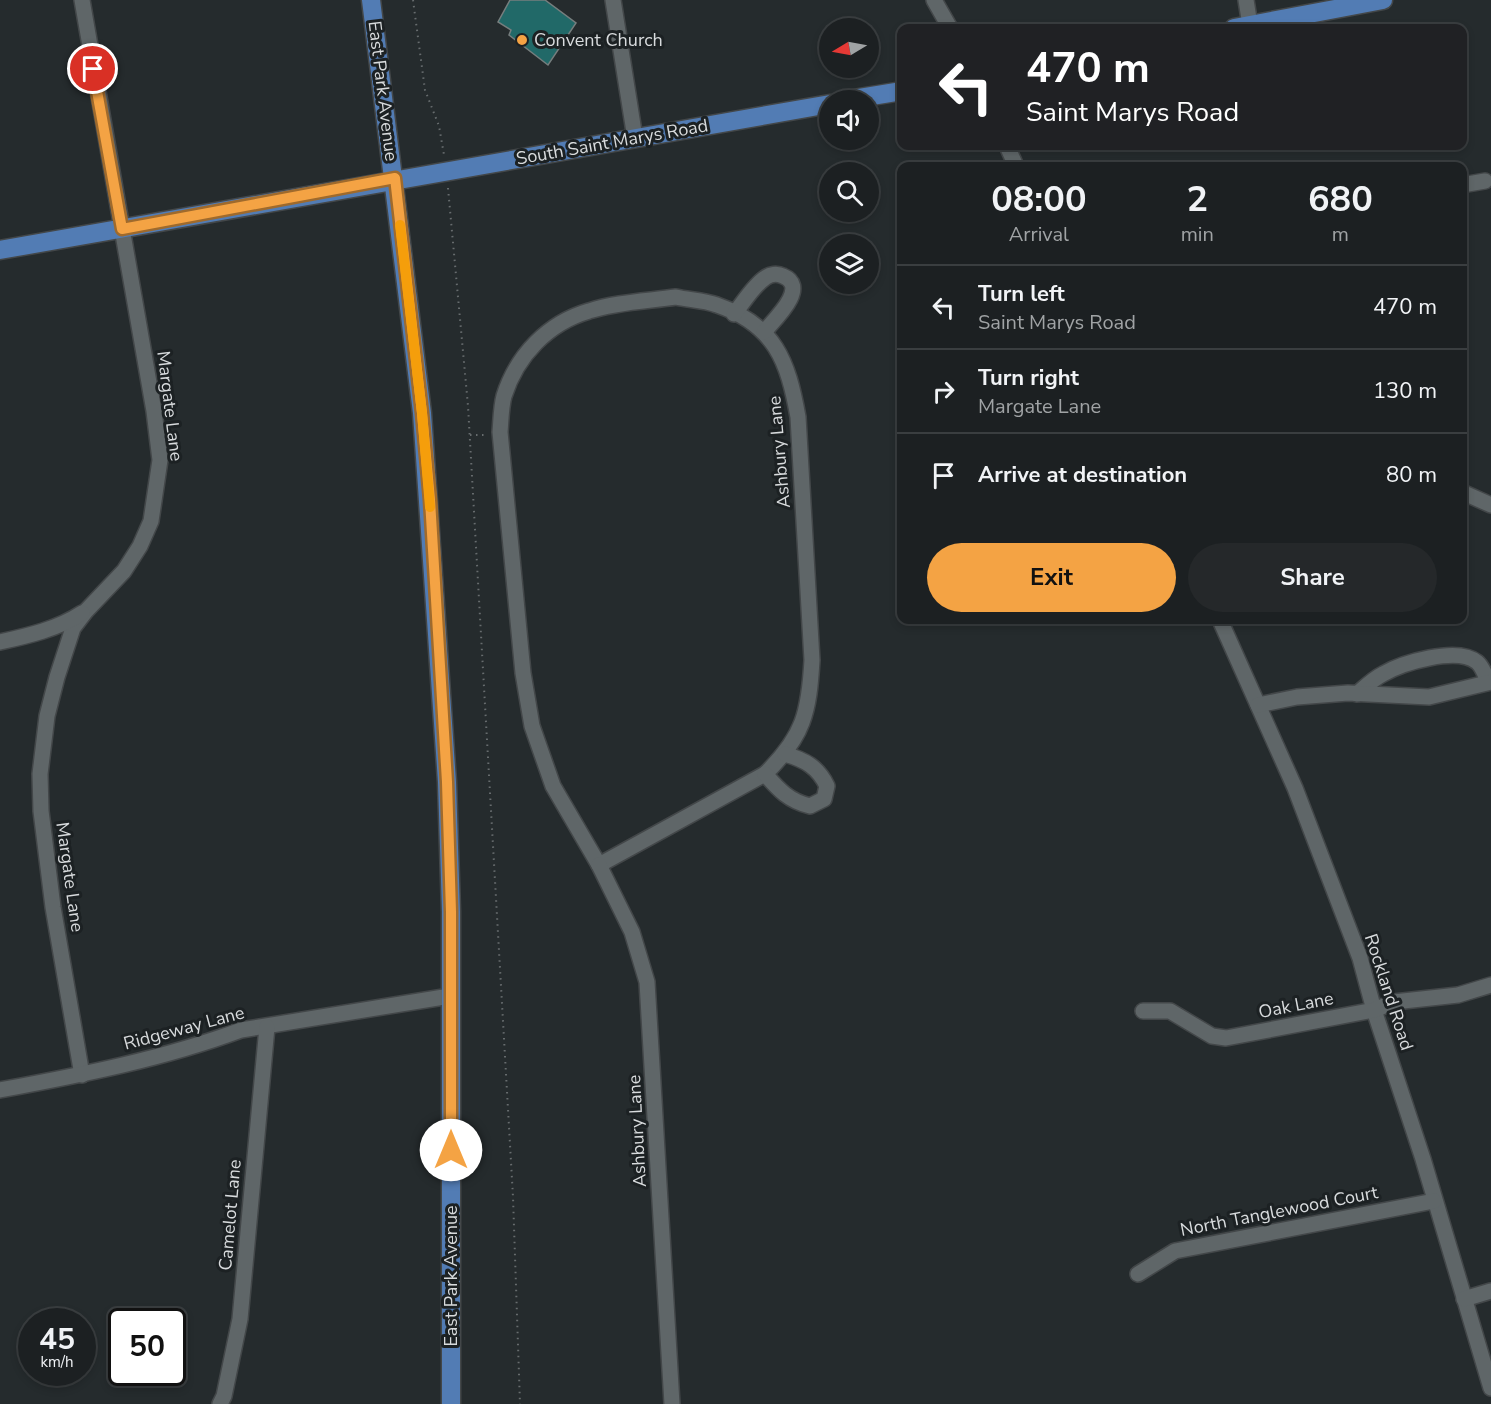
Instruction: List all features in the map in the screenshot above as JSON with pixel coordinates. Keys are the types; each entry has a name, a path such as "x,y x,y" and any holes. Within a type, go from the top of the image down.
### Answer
{"main road":[{"name":"East Park Avenue","path":"371,0 395,178 422,413 430,500 447,782 451,912 451,1404"},
{"path":"1258,24 1383,0"},
{"path":"879,95 897,92"},
{"name":"South Saint Marys Road","path":"0,250 395,178 819,106"}],"street":[{"name":"Margate Lane","path":"82,0 154,411 160,460 151,521 140,546 124,572 86,610 73,628 57,677 48,716 40,774 41,811 53,906 82,1075"},
{"path":"613,0 635,138"},
{"path":"934,0 948,24"},
{"path":"1242,24 1246,0"},
{"path":"1467,184 1485,181"},
{"path":"734,314 764,279 777,274 785,276 790,281 793,291 789,301 764,332"},
{"name":"Ashbury Lane","path":"599,866 765,774 785,754 797,736 807,711 812,660 798,417 792,385 781,355 760,326 717,305 676,297 590,310 565,320 531,345 515,370 504,397 500,432 523,673 532,726 553,786 599,866 632,932 647,982 672,1404"},
{"path":"1467,494 1491,505"},
{"path":"0,642 72,620 86,610"},
{"name":"Rockland Road","path":"1222,624 1295,788 1356,948 1423,1159 1491,1388"},
{"path":"1258,705 1297,697 1357,694 1429,697 1489,682 1482,669 1472,659 1452,655 1395,668 1382,674 1357,694"},
{"path":"765,774 781,792 795,802 810,806 824,799 827,786 821,774 806,761 785,754"},
{"name":"Oak Lane","path":"1143,1011 1170,1011 1212,1036 1226,1038 1374,1010 1394,1002 1418,1002 1458,995 1491,985"},
{"name":"Ridgeway Lane","path":"0,1090 82,1075 210,1042 241,1030 450,996"},
{"name":"Camelot Lane","path":"220,1404 224,1396 240,1320 267,1027"},
{"name":"North Tanglewood Court","path":"1138,1274 1175,1251 1434,1202"},
{"path":"1464,1299 1491,1292"}],"path":[{"path":"413,0 425,90 439,126 441,139"},
{"path":"449,198 469,426 513,1197 520,1404"}],"building":[{"path":"510,0 545,0 576,23 548,65 509,35 511,30 498,22"}],"slow traffic":[{"path":"400,225 422,413 430,507"}],"place":[{"name":"Convent Church","path":"522,40"}],"route":[{"path":"93,69 122,229 395,178 430,500 447,782 451,912 451,1150"}]}
